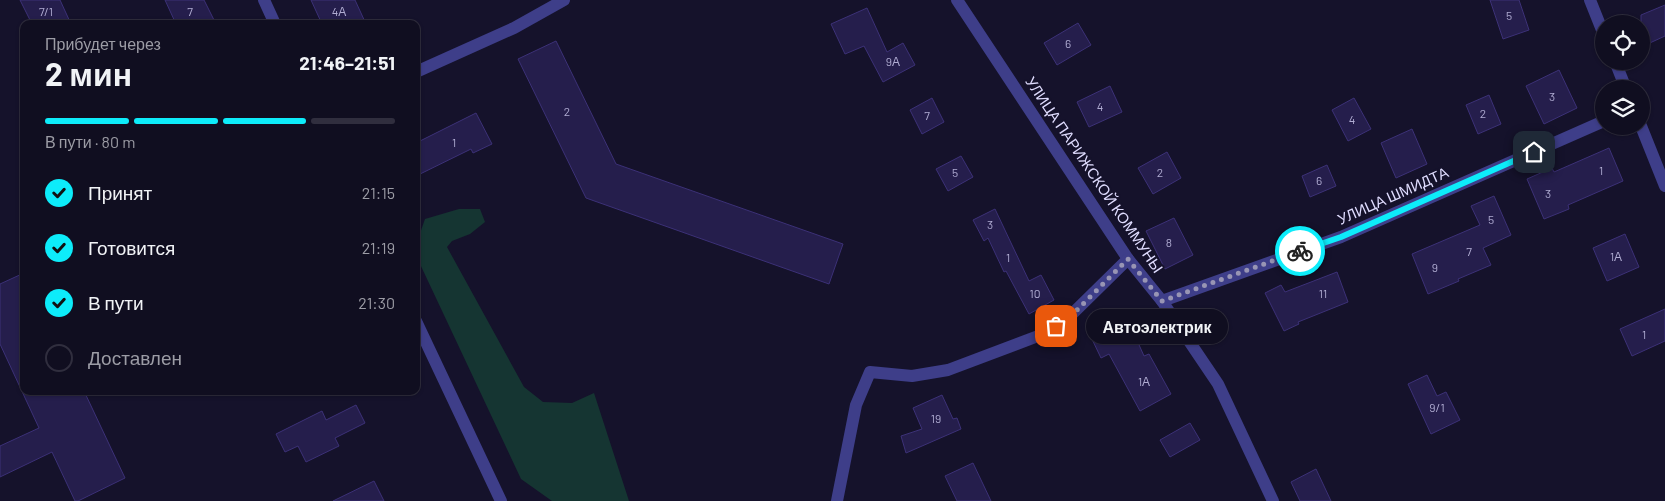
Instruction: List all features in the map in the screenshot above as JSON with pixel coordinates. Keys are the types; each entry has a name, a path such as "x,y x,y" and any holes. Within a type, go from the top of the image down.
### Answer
{"street":[{"path":"264,0 273,20"},
{"path":"420,70 514,28 564,0"},
{"name":"УЛИЦА ПАРИЖСКОЙ КОММУНЫ","path":"957,0 1128,259 1162,301 1218,384 1273,501"},
{"path":"1590,0 1596,15"},
{"name":"УЛИЦА ШМИДТА","path":"1162,301 1341,237 1595,125"},
{"path":"1645,135 1665,186"},
{"path":"837,501 856,405 870,372 912,376 948,370 1046,333 1067,320 1128,259"},
{"path":"420,329 501,501"}],"green space":[{"path":"459,209 480,209 485,222 470,234 452,241 447,247 524,387 543,402 572,403 594,393 629,501 552,501 521,479 420,264 420,233 425,219"}],"building":[{"path":"20,0 60,0 69,20 30,20"},
{"path":"165,0 204,0 214,20 174,20"},
{"path":"311,0 355,0 364,20 320,20"},
{"path":"1490,0 1519,0 1529,30 1503,39"},
{"path":"1665,5 1665,36 1650,43 1650,15 1641,15"},
{"path":"867,8 887,52 903,43 915,65 883,82 864,46 845,54 831,24"},
{"path":"1078,23 1091,45 1057,65 1044,43"},
{"path":"556,41 616,164 843,244 829,284 586,198 518,59"},
{"path":"1559,70 1577,108 1544,124 1526,86"},
{"path":"1110,86 1122,112 1089,127 1077,102"},
{"path":"1489,95 1501,124 1478,134 1466,105"},
{"path":"932,98 944,122 922,134 910,110"},
{"path":"1354,98 1371,129 1348,141 1332,110"},
{"path":"476,113 492,144 473,153 471,149 420,174 420,141"},
{"path":"1412,129 1427,164 1396,178 1381,143"},
{"path":"1609,148 1623,181 1568,205 1569,209 1544,219 1527,179 1552,168 1554,172"},
{"path":"1167,152 1181,178 1153,194 1138,168"},
{"path":"961,156 973,177 948,191 936,169"},
{"path":"1327,165 1336,186 1310,197 1302,176"},
{"path":"1494,196 1511,235 1483,248 1491,265 1428,294 1412,254 1480,225 1471,206"},
{"path":"995,209 1029,281 1041,275 1054,300 1029,314 1006,271 1004,272 988,238 984,241 973,220"},
{"path":"1174,218 1193,255 1165,269 1146,231"},
{"path":"1625,234 1639,267 1607,281 1593,248"},
{"path":"1337,272 1348,302 1298,322 1299,324 1284,331 1265,293 1281,285 1285,292"},
{"path":"20,275 20,387 0,344 0,284"},
{"path":"1665,309 1665,341 1632,356 1620,329"},
{"path":"1127,318 1144,356 1149,354 1171,394 1140,411 1109,354 1101,358 1090,335"},
{"path":"1427,375 1437,396 1446,392 1460,420 1431,434 1408,384"},
{"path":"24,395 86,395 125,478 75,501 52,452 0,477 0,446 39,428"},
{"path":"942,395 953,419 957,418 961,429 906,453 901,436 922,429 913,408"},
{"path":"356,405 365,423 335,438 339,446 306,462 298,446 285,452 276,434 322,411 326,420"},
{"path":"1190,423 1200,440 1170,457 1160,440"},
{"path":"973,463 991,501 957,501 945,476"},
{"path":"1316,469 1331,501 1300,501 1291,482"},
{"path":"374,481 384,501 333,501"}],"way so far":[{"path":"1056,326 1067,320 1128,259 1162,301 1300,251"}],"place":[{"name":"Автоэлектрик","path":"1056,326"}],"route":[{"path":"1300,251 1341,237 1534,152"}]}
